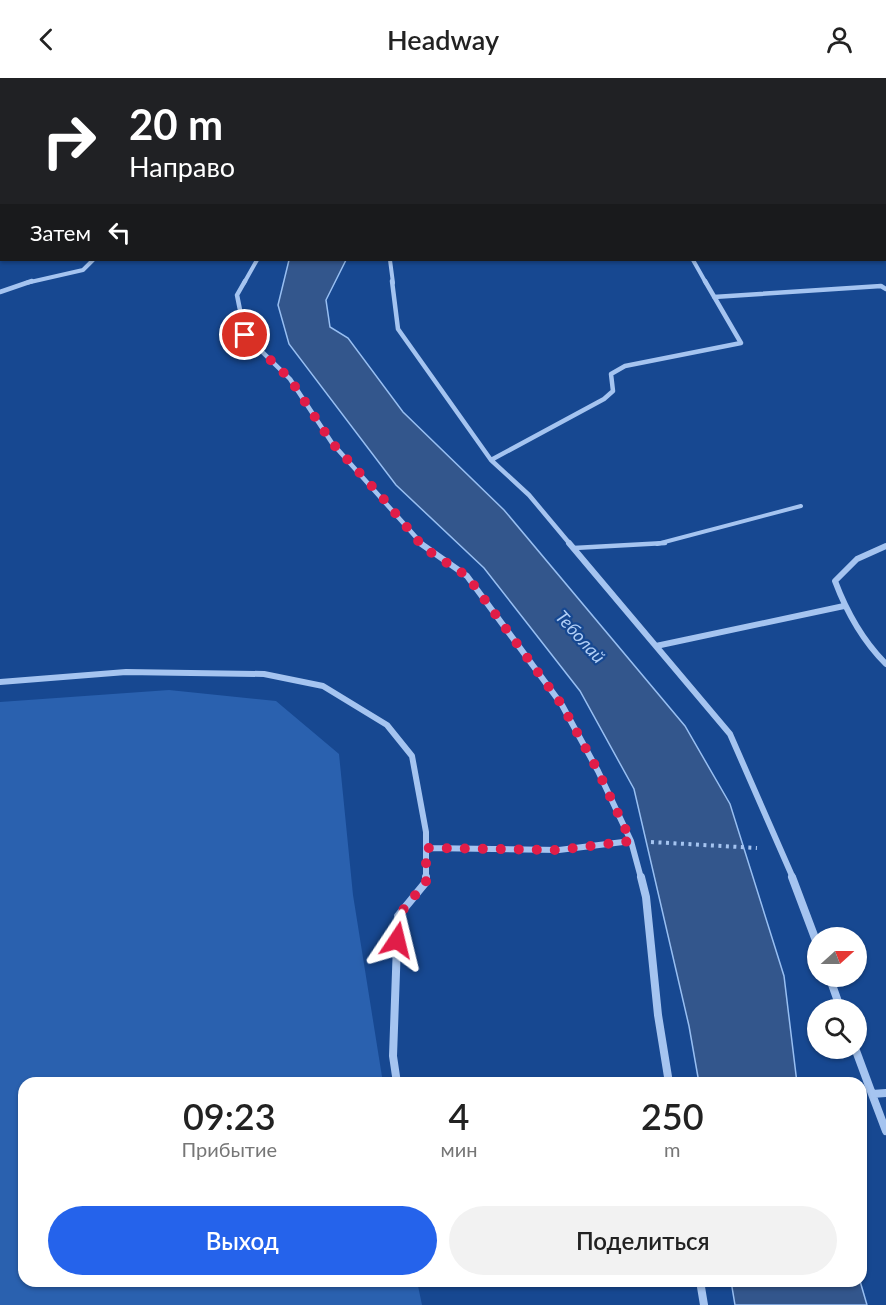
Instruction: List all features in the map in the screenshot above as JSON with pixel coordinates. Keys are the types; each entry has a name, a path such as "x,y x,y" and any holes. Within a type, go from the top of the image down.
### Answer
{"street":[{"path":"0,292 21,284 83,270 92,261"},
{"path":"256,261 237,295 245,335 290,379 332,443 381,496 424,548 467,576 562,705 598,771 631,841 646,897 658,1015 668,1077"},
{"path":"390,261 398,329 491,460 529,495 730,734 784,855 811,927"},
{"path":"491,460 604,399 613,390 611,374 625,366 741,343 694,261"},
{"path":"714,297 881,286 886,289"},
{"path":"886,546 873,550 844,566 835,581 844,606 867,646 886,664"},
{"path":"656,646 844,606"},
{"path":"0,682 126,672 264,674 323,686 387,725 412,756 426,832 426,882 398,916 393,1056 396,1077"},
{"path":"426,848 559,850 631,841"},
{"path":"859,1059 866,1077"},
{"path":"867,1080 886,1131"},
{"path":"872,1094 886,1093"},
{"path":"701,1287 704,1305"}],"lane":[{"path":"574,548 660,544 801,506"}],"path":[{"path":"631,841 754,847"}],"shaded area":[{"path":"169,690 276,701 339,754 353,895 382,1077 18,1077 18,1287 418,1287 422,1305 0,1305 0,702"}],"water":[{"name":"Теболай","path":"289,261 346,261 326,300 330,327 348,338 403,412 504,510 685,726 730,804 784,976 796,1077 698,1077 689,1026 634,789 580,691 484,568 396,485 289,344 278,305"},
{"path":"732,1287 862,1287 867,1305 735,1305"}],"route":[{"path":"245,335 290,379 332,443 381,496 424,548 467,576 562,705 598,771 631,841 559,850 426,848 426,882 398,916 397,940"}]}
